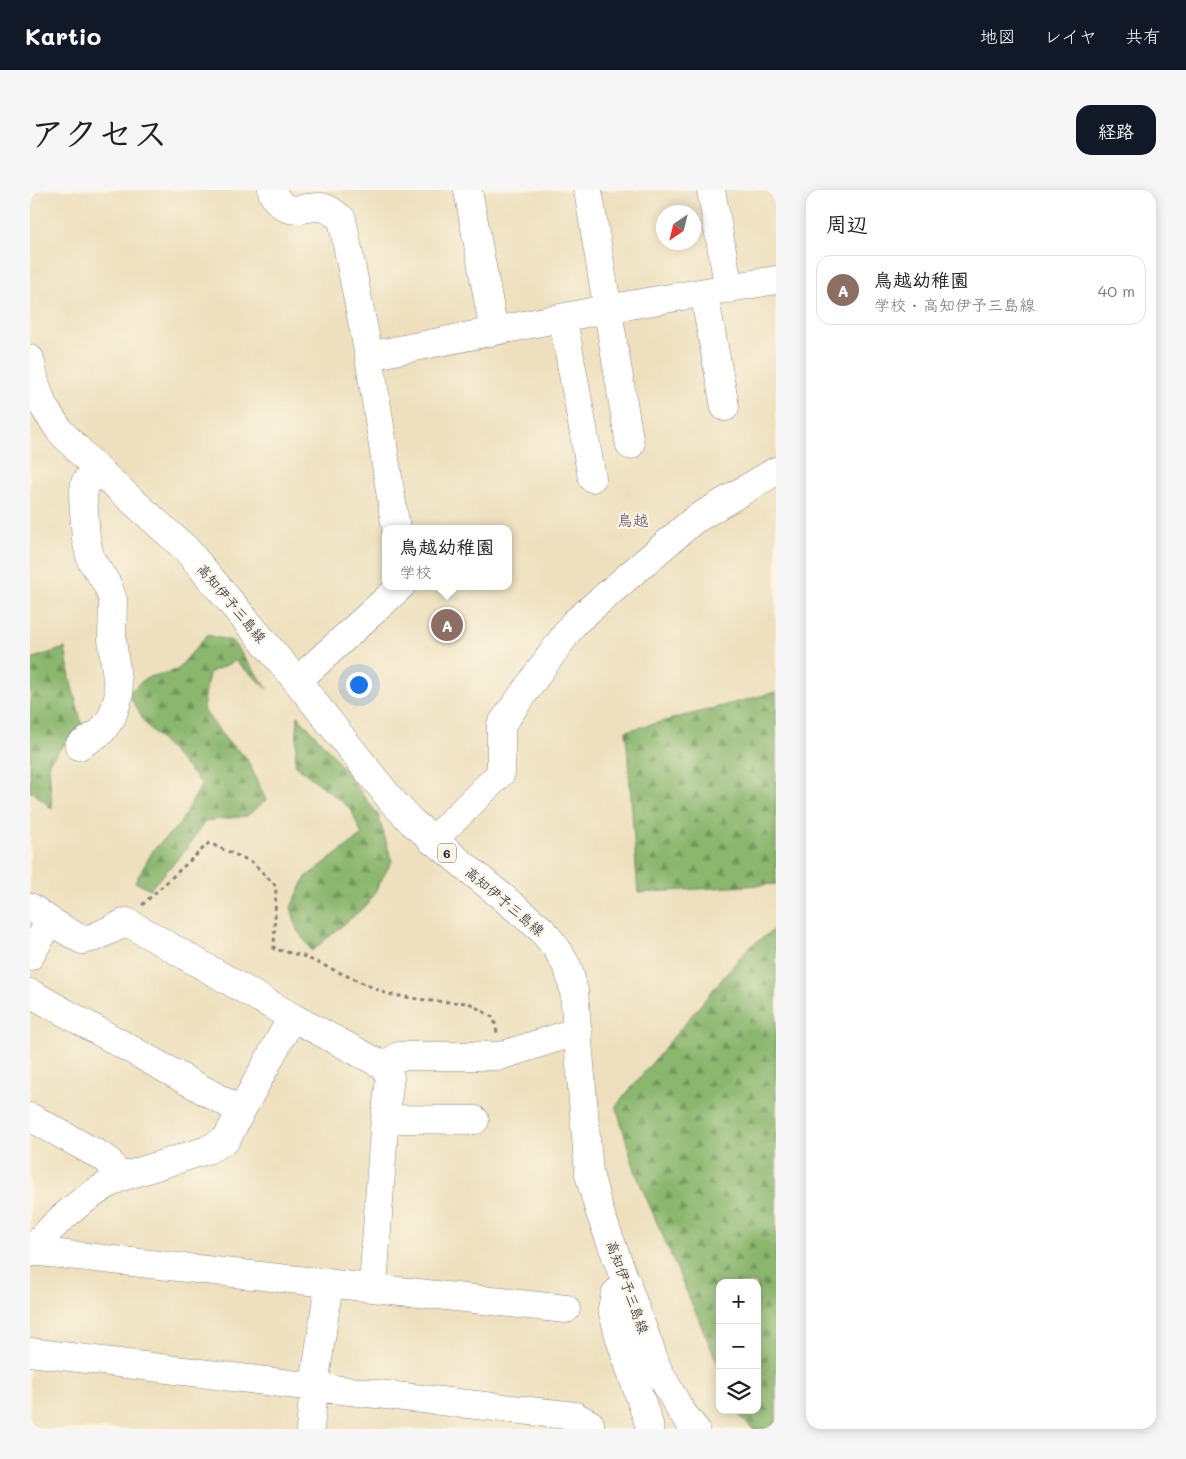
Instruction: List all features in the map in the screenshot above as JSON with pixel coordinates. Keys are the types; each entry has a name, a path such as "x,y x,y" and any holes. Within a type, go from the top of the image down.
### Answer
{"street":[{"path":"272,190 272,194 282,206 291,210 322,207 330,210 342,219 369,356 395,525"},
{"path":"468,190 494,331"},
{"path":"588,190 606,309 630,445"},
{"path":"711,190 725,407"},
{"path":"369,356 606,309 776,280"},
{"path":"563,319 592,478"},
{"name":"高知伊予三島線","path":"30,359 34,382 42,406 60,431 96,468 186,549 297,680 392,801 412,822 542,930 557,949 568,968 574,991 589,1174 600,1210 658,1370 680,1411 695,1429"},
{"path":"79,746 101,732 112,717 119,694 112,640 113,600 107,584 91,560 86,539 83,497 85,483 96,468"},
{"path":"432,840 501,773 501,725 574,623 694,520 776,471"},
{"path":"297,680 397,590"},
{"path":"30,956 40,914 82,940 127,922 292,1017 384,1066 390,1077 384,1129 373,1287"},
{"path":"30,993 241,1111"},
{"path":"31,1252 47,1232 76,1204 95,1190 119,1178 207,1150 226,1140 292,1017"},
{"path":"384,1066 399,1056 500,1056 578,1031"},
{"path":"30,1117 108,1160 119,1178"},
{"path":"386,1119 475,1120"},
{"path":"31,1252 566,1309"},
{"path":"310,1429 329,1283"},
{"path":"627,1283 615,1294 612,1309 649,1429"},
{"path":"30,1352 314,1387 575,1416 590,1424 590,1429"}],"path":[{"path":"127,922 165,882 209,843 252,862 276,886 274,949 303,956 387,994 430,1001 469,1003 494,1018 500,1056"}],"green space":[{"path":"207,635 232,641 268,689 235,661 209,673 203,709 227,741 246,757 266,800 247,816 205,821 185,851 150,889 135,882 154,849 179,825 202,784 145,723 128,693 146,678 177,670"},
{"path":"65,648 71,683 82,724 49,762 52,809 34,793 30,792 30,659"},
{"path":"776,692 776,884 638,893 626,731"},
{"path":"298,716 333,755 378,815 392,861 368,904 312,951 297,930 291,907 306,877 362,835 351,809 295,765"},
{"path":"776,928 776,1429 753,1429 739,1414 761,1414 761,1279 716,1279 716,1360 636,1174 616,1106 748,948"}],"place":[{"name":"鳥越幼稚園","path":"447,625"}],"district":[{"name":"鳥越","path":"633,519"}]}
